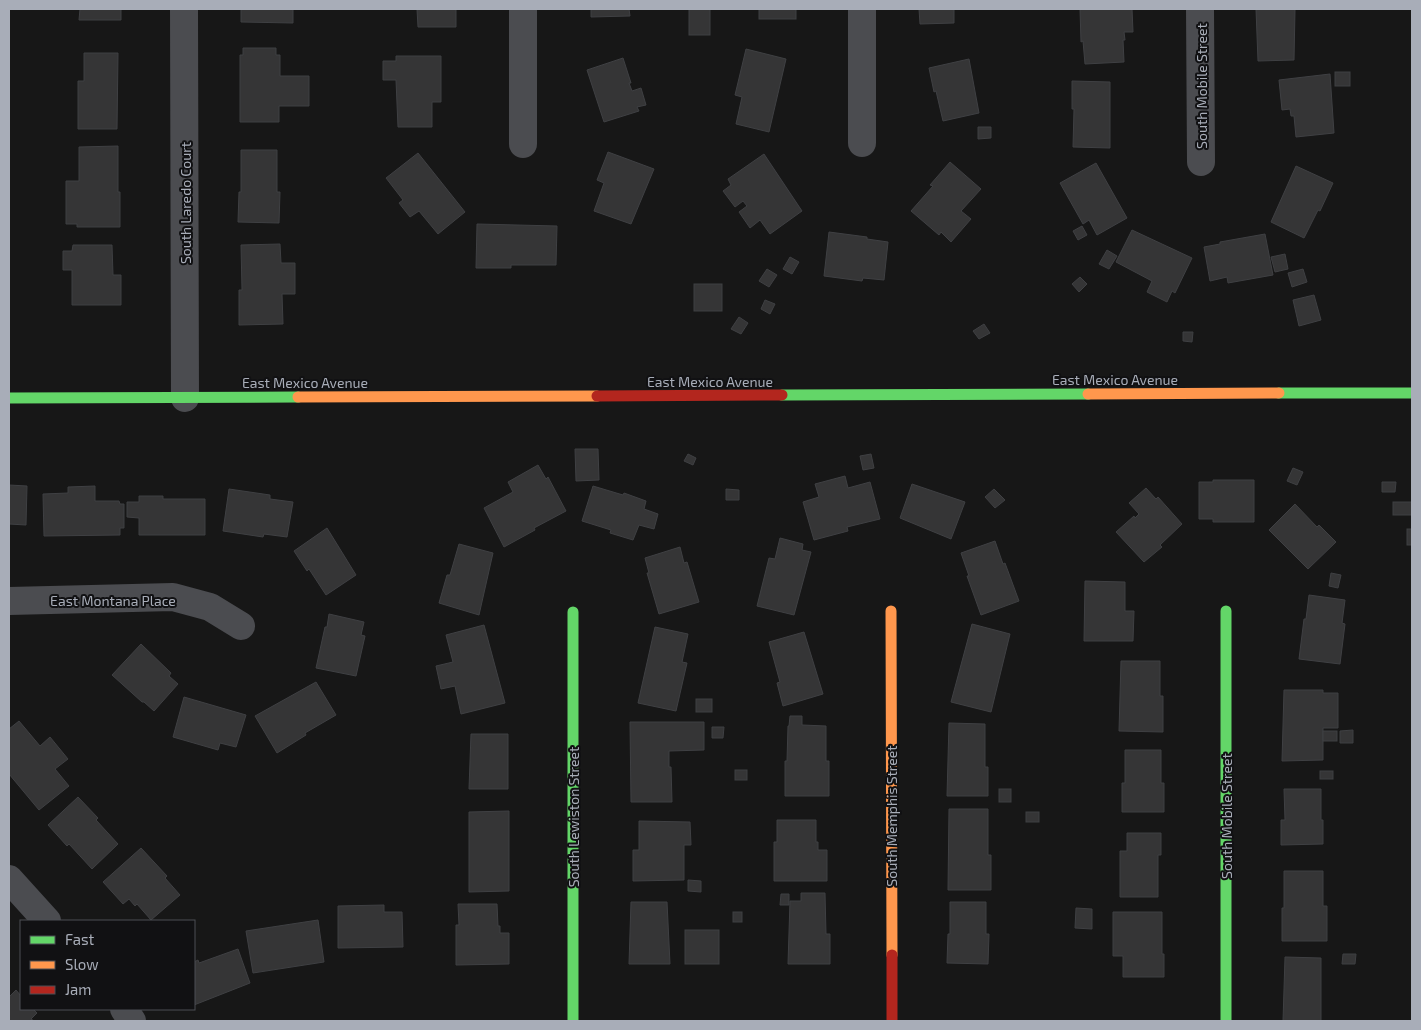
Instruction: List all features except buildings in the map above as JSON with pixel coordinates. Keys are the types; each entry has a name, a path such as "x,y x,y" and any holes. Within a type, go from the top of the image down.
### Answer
{"street":[{"name":"South Laredo Court","path":"184,9 185,398"},
{"path":"523,9 523,144"},
{"path":"862,9 862,143"},
{"name":"South Mobile Street","path":"1200,9 1201,162"},
{"name":"East Mexico Avenue","path":"9,398 1412,393"},
{"name":"East Montana Place","path":"9,600 173,597 210,607 241,626"},
{"name":"South Mobile Street","path":"1226,611 1226,1021"},
{"name":"South Lewiston Street","path":"572,612 573,1021"},
{"name":"South Memphis Street","path":"891,612 892,1021"},
{"path":"9,879 46,920"},
{"path":"125,1010 132,1021"}],"traffic: fast":[{"path":"1279,393 1412,393"},
{"path":"782,395 1088,394"},
{"path":"9,398 298,397"},
{"path":"1226,611 1226,1021"},
{"path":"573,612 573,1021"}],"traffic: slow":[{"path":"1088,394 1279,393"},
{"path":"298,397 597,396"},
{"path":"891,611 892,955"}],"traffic: jam":[{"path":"597,396 782,395"},
{"path":"892,955 892,1021"}]}
